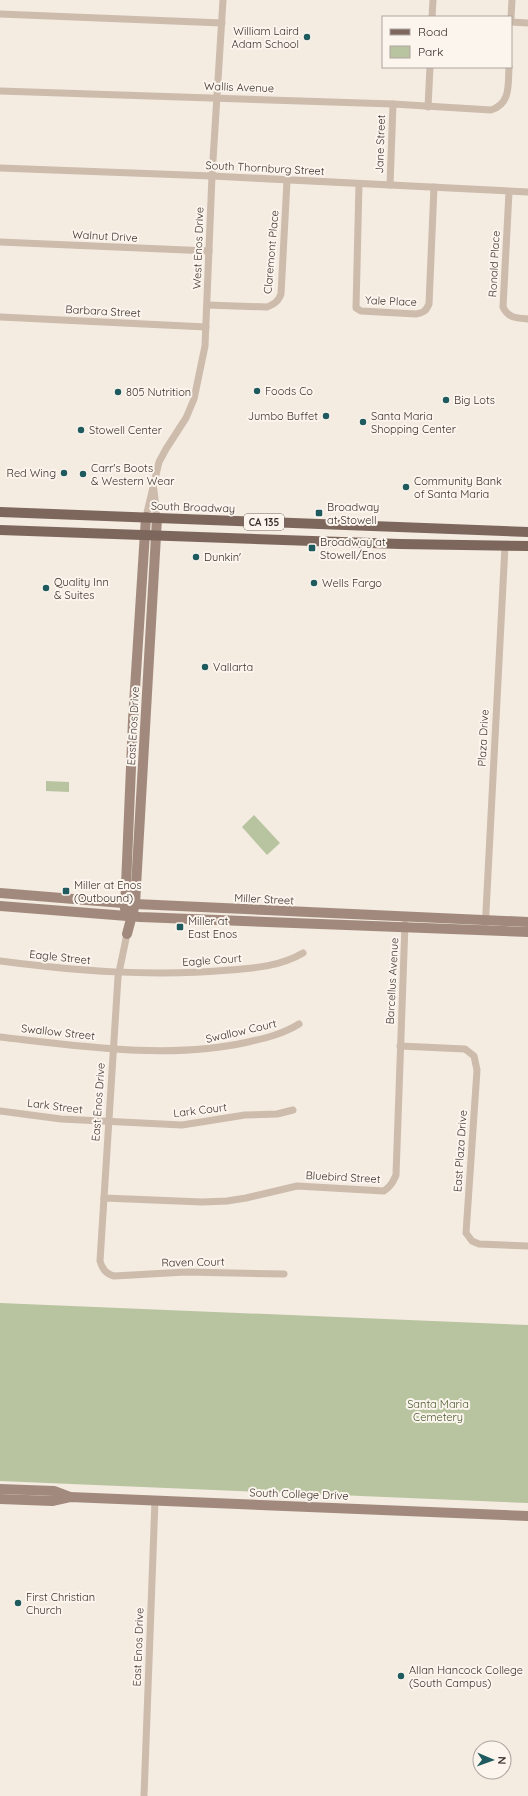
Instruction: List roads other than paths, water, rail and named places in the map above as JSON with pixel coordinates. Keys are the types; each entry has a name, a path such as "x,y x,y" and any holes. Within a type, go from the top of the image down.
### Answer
{"main road":[{"name":"South Broadway","path":"0,512 528,532"},
{"name":"CA 135","path":"0,530 145,536 528,546"}],"street":[{"name":"West Enos Drive","path":"146,517 153,486 162,457 186,418 194,399 205,346 212,176 223,0"},
{"path":"432,16 433,0"},
{"path":"511,16 512,0"},
{"path":"0,14 222,23"},
{"path":"512,22 528,23"},
{"path":"428,107 430,68"},
{"name":"Wallis Avenue","path":"0,91 218,97 393,104 491,110 498,108 503,104 507,96 509,68"},
{"name":"Jane Street","path":"390,185 393,104"},
{"name":"South Thornburg Street","path":"0,168 212,176 287,181 528,192"},
{"name":"Claremont Place","path":"207,304 267,307 273,305 278,300 281,294 287,181"},
{"name":"Yale Place","path":"359,184 356,308 361,311 416,314 421,314 427,310 429,304 434,187"},
{"name":"Ronald Place","path":"509,192 503,307 506,313 511,317 528,318"},
{"name":"Walnut Drive","path":"0,242 209,251"},
{"name":"Barbara Street","path":"0,316 206,327"},
{"name":"West Enos Drive","path":"153,486 157,518"},
{"name":"East Enos Drive","path":"130,904 146,517"},
{"name":"East Enos Drive","path":"104,1271 100,1261 113,1048 119,972 129,917 157,518"},
{"name":"Plaza Drive","path":"485,931 505,546"},
{"name":"Miller Street","path":"0,893 130,904 528,922"},
{"path":"0,906 129,917 528,932"},
{"name":"Barcellus Avenue","path":"400,1046 406,917"},
{"name":"Eagle Court","path":"119,972 201,973 260,967 291,960 303,953"},
{"name":"Eagle Street","path":"0,961 58,968 119,972"},
{"name":"Swallow Court","path":"113,1048 185,1051 225,1047 281,1034 299,1024"},
{"name":"Swallow Street","path":"0,1037 64,1045 113,1048"},
{"name":"East Plaza Drive","path":"400,1046 465,1049 474,1056 476,1070 466,1233 468,1238 476,1243 528,1246"},
{"name":"Bluebird Street","path":"104,1198 202,1202 221,1201 246,1198 297,1186 384,1191 393,1182 396,1175 400,1046"},
{"name":"Lark Court","path":"108,1123 182,1125 245,1115 277,1114 293,1110"},
{"name":"Lark Street","path":"0,1111 61,1120 108,1123"},
{"name":"Raven Court","path":"104,1271 109,1275 114,1276 186,1272 284,1274"},
{"name":"South College Drive","path":"0,1489 54,1491 70,1497"},
{"name":"South College Drive","path":"0,1499 52,1501 70,1497 528,1516"},
{"name":"East Enos Drive","path":"144,1796 155,1500"}],"place":[{"name":"William Laird Adam School","path":"307,37"},
{"name":"Foods Co","path":"257,391"},
{"name":"805 Nutrition","path":"118,392"},
{"name":"Big Lots","path":"446,400"},
{"name":"Jumbo Buffet","path":"326,416"},
{"name":"Santa Maria Shopping Center","path":"363,422"},
{"name":"Stowell Center","path":"81,430"},
{"name":"Red Wing","path":"64,473"},
{"name":"Carr's Boots & Western Wear","path":"83,474"},
{"name":"Community Bank of Santa Maria","path":"406,487"},
{"name":"Broadway at Stowell","path":"319,513"},
{"name":"Broadway at Stowell/Enos","path":"312,548"},
{"name":"Dunkin'","path":"196,557"},
{"name":"Wells Fargo","path":"314,583"},
{"name":"Quality Inn & Suites","path":"46,588"},
{"name":"Vallarta","path":"205,667"},
{"name":"Miller at Enos (Outbound)","path":"66,891"},
{"name":"Miller at East Enos","path":"180,927"},
{"name":"First Christian Church","path":"18,1603"},
{"name":"Allan Hancock College (South Campus)","path":"401,1676"}],"park label":[{"name":"Santa Maria Cemetery","path":"438,1410"}]}
